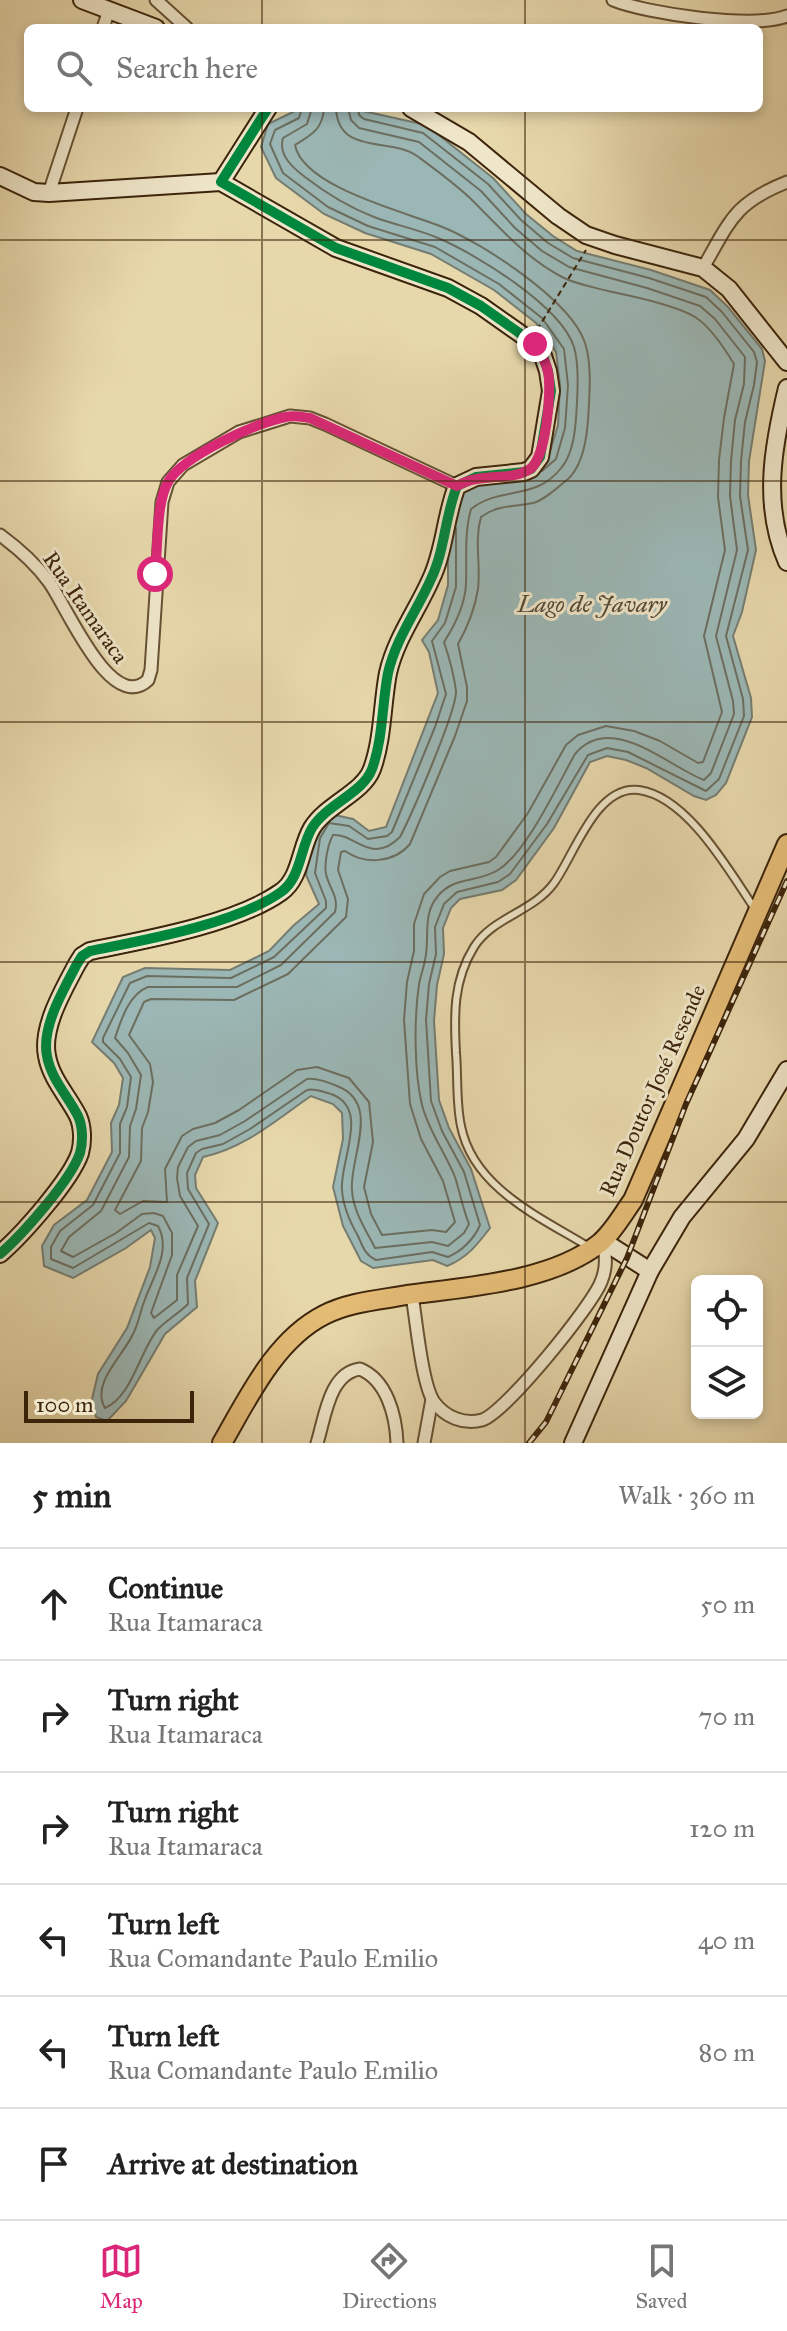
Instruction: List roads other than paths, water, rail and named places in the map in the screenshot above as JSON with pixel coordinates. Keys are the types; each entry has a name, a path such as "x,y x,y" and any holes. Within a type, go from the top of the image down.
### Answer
{"main road":[{"name":"Rua Doutor José Resende","path":"222,1443 283,1349 302,1330 323,1316 348,1306 531,1275 573,1260 598,1245 633,1200 640,1186 787,844"}],"street":[{"path":"82,0 146,24"},
{"path":"156,0 183,24"},
{"path":"613,0 642,9 762,22 787,16"},
{"path":"104,24 109,10"},
{"path":"49,193 76,112"},
{"path":"221,182 265,112"},
{"path":"418,112 469,142 558,216 586,235 703,268 729,289 787,362"},
{"path":"0,176 34,192 49,193 221,182 336,248 448,288 490,312 535,344 543,356 551,391 536,463 531,469 517,474 476,477 457,486 432,578 398,641 388,673 372,769 362,784 331,807 312,829 288,886 279,894 241,912 153,939 90,951 77,964 49,1028 46,1043 51,1071 79,1118 81,1150 75,1165 53,1195 0,1254"},
{"path":"703,268 737,210 787,182"},
{"path":"787,388 770,478 772,512 787,562"},
{"name":"Rua Itamaraca","path":"0,535 21,551 51,584 85,645 115,682 133,688 148,680 151,670 162,502 168,482 183,465 239,432 290,416 310,418 325,424 457,486"},
{"path":"573,1443 650,1271 682,1217 746,1139 787,1070"},
{"path":"598,1245 650,1271"},
{"path":"432,1399 444,1414 454,1419 484,1420 498,1411 592,1300 601,1283 607,1260 598,1245"},
{"path":"412,1295 432,1399 424,1443"},
{"path":"317,1443 337,1384 343,1375 360,1369 369,1372 386,1397 393,1414 397,1443"}],"lane":[{"path":"598,1245 509,1198 471,1156 460,1124 456,1053 454,1011 461,972 475,945 490,928 538,898 554,883 580,835 598,810 625,791 636,789 663,797 687,817 758,912"}],"water":[{"name":"Lago de Javary","path":"293,112 368,112 426,125 493,178 526,214 577,251 651,270 710,290 728,307 762,349 765,361 749,461 748,495 756,550 742,612 733,636 751,698 752,717 726,783 716,795 706,800 626,760 607,756 590,762 554,828 516,880 502,890 460,899 451,908 443,928 444,954 434,1021 439,1100 449,1128 471,1169 490,1228 476,1245 447,1266 433,1260 373,1268 361,1261 343,1226 333,1187 343,1139 342,1113 333,1104 311,1096 246,1140 203,1157 195,1175 196,1188 218,1223 195,1281 197,1307 165,1334 126,1401 107,1421 96,1417 92,1399 98,1374 127,1328 150,1267 155,1238 151,1230 73,1278 44,1266 42,1246 54,1225 87,1200 112,1152 111,1123 119,1105 123,1078 114,1063 92,1042 123,977 145,968 230,970 269,951 319,904 306,875 312,834 326,813 353,819 369,831 386,827 438,693 429,652 422,640 438,620 448,585 448,523 456,495 492,477 526,474 549,455 558,425 560,385 556,352 536,323 494,290 431,254 365,233 324,214 276,178 261,147 268,124"}],"railway":[{"path":"529,1443 546,1422 627,1258 686,1104 787,881"}]}
